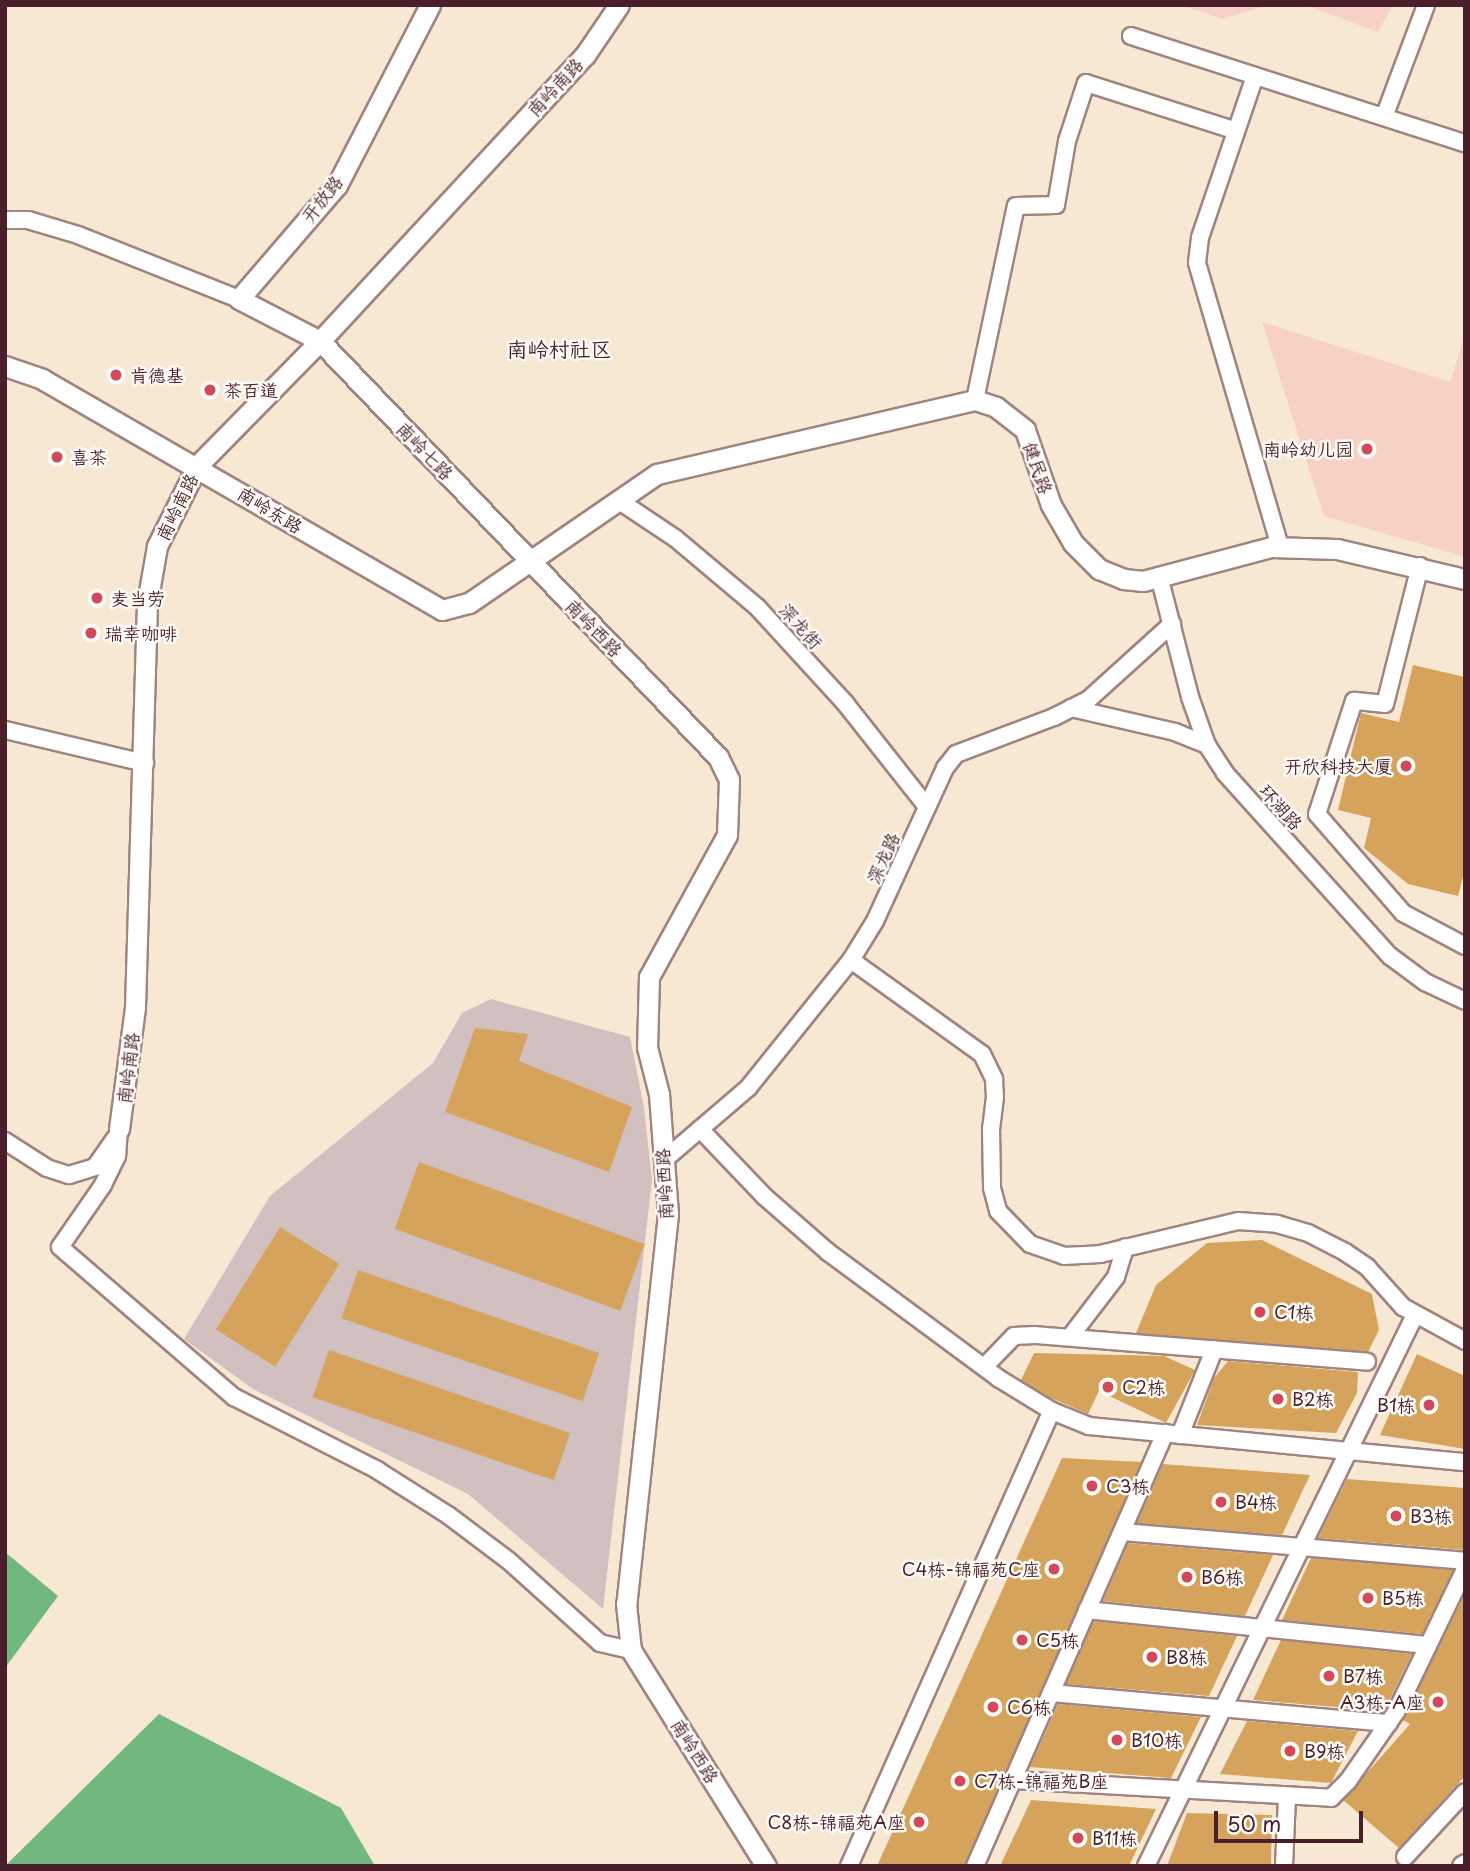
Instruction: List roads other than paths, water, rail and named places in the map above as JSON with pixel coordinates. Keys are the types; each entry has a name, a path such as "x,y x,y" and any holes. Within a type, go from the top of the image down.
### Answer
{"street":[{"name":"开放路","path":"239,299 337,185 430,5"},
{"name":"南岭南路","path":"119,1129 135,1007 145,763 147,603 157,545 197,466 320,341 585,55 619,5"},
{"path":"1384,117 1426,5"},
{"path":"1131,36 1465,142"},
{"path":"1255,76 1196,264 1280,547"},
{"path":"530,561 657,474 710,459 975,400 1016,206 1056,205 1067,141 1086,83 1236,131"},
{"path":"5,220 28,220 78,235 239,299 320,341"},
{"name":"南岭七路","path":"320,341 530,561"},
{"name":"南岭东路","path":"5,366 42,379 197,466 432,608 449,610 469,603 530,561"},
{"name":"健民路","path":"975,400 996,407 1025,430 1051,505 1073,543 1099,569 1124,579 1159,576 1280,547 1337,549 1420,566 1465,579"},
{"name":"深龙街","path":"618,500 675,538 758,608 845,703 927,807"},
{"name":"南岭西路","path":"530,561 718,757 729,780 727,835 649,977 647,1047 659,1094 668,1214 626,1604 631,1650 766,1866"},
{"path":"1420,566 1385,704 1354,701 1317,814 1403,913 1465,946"},
{"name":"环湖路","path":"1159,576 1207,745 1225,773 1390,956 1425,982 1465,1001"},
{"name":"深龙路","path":"664,1160 748,1088 851,960 875,921 945,768 956,754 1089,699 1172,624"},
{"path":"1071,708 1175,732 1207,745"},
{"path":"5,730 145,763"},
{"path":"851,960 982,1054 994,1079 995,1097 990,1128 992,1188 998,1212 1015,1232 1030,1244 1064,1256 1125,1247 1238,1221 1277,1224 1308,1233 1345,1252 1415,1315 1465,1341"},
{"path":"5,1141 47,1168 69,1175 95,1167 109,1152 119,1129"},
{"path":"119,1129 117,1156 103,1185 60,1247 234,1396 377,1470 436,1507 509,1561 600,1643 631,1650"},
{"path":"700,1129 765,1197 828,1252 984,1367 1052,1411 1089,1426 1465,1462"},
{"path":"1070,1337 1116,1277 1125,1247"},
{"path":"1146,1866 1346,1451 1415,1315"},
{"path":"984,1367 1014,1336 1070,1337 1367,1362"},
{"path":"975,1866 1122,1532 1214,1350"},
{"path":"849,1866 1052,1411"},
{"path":"1122,1532 1465,1561"},
{"path":"1013,1780 1331,1798 1389,1723 1465,1569"},
{"path":"1087,1610 1428,1645"},
{"path":"1051,1692 1389,1723"},
{"path":"1405,1857 1465,1792"},
{"path":"1284,1866 1287,1796"}],"place":[{"name":"肯德基","path":"116,375"},
{"name":"茶百道","path":"210,390"},
{"name":"南岭幼儿园","path":"1367,449"},
{"name":"喜茶","path":"57,457"},
{"name":"麦当劳","path":"97,598"},
{"name":"瑞幸咖啡","path":"91,633"},
{"name":"开欣科技大厦","path":"1406,766"},
{"name":"C1栋","path":"1260,1312"},
{"name":"C2栋","path":"1108,1387"},
{"name":"B2栋","path":"1278,1399"},
{"name":"B1栋","path":"1429,1405"},
{"name":"C3栋","path":"1092,1486"},
{"name":"B4栋","path":"1221,1502"},
{"name":"B3栋","path":"1396,1516"},
{"name":"C4栋-锦福苑C座","path":"1054,1569"},
{"name":"B6栋","path":"1187,1577"},
{"name":"B5栋","path":"1368,1598"},
{"name":"C5栋","path":"1022,1640"},
{"name":"B8栋","path":"1152,1657"},
{"name":"B7栋","path":"1329,1676"},
{"name":"A3栋-A座","path":"1438,1702"},
{"name":"C6栋","path":"993,1707"},
{"name":"B10栋","path":"1117,1740"},
{"name":"B9栋","path":"1290,1751"},
{"name":"C7栋-锦福苑B座","path":"960,1781"},
{"name":"C8栋-锦福苑A座","path":"919,1822"},
{"name":"B11栋","path":"1078,1838"}],"district":[{"name":"南岭村社区","path":"559,348"}]}
